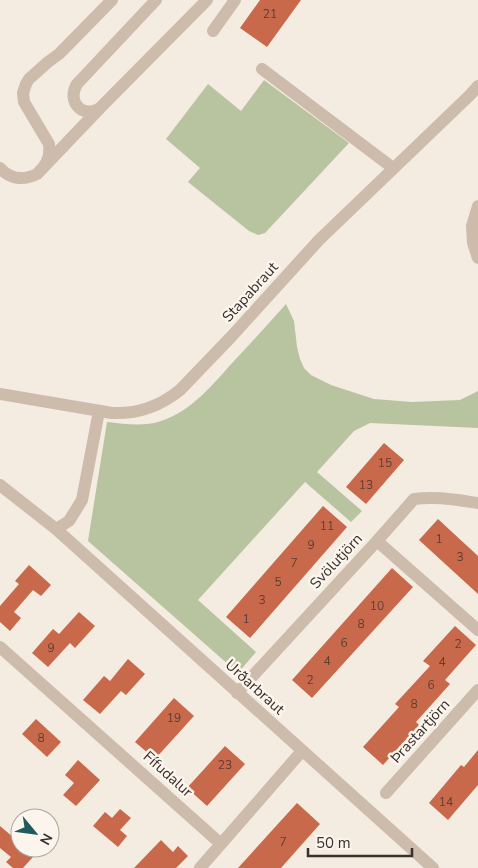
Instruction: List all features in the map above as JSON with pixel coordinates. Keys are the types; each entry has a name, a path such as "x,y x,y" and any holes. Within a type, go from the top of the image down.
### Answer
{"street":[{"path":"42,169 48,160 49,144 24,102 23,93 26,84 29,79 59,54 112,0"},
{"path":"100,108 90,112 78,107 73,97 75,86 156,0"},
{"path":"0,168 11,176 22,178 33,176 42,169 207,0"},
{"path":"213,31 235,0"},
{"path":"262,70 393,168"},
{"name":"Stapabraut","path":"0,394 125,414 155,406 171,397 231,337 319,240 478,86"},
{"path":"478,206 472,226 473,243 478,258"},
{"path":"56,529 69,521 82,500 98,411"},
{"name":"Urðarbraut","path":"0,486 56,529 433,868"},
{"name":"Svölutjörn","path":"237,693 377,541 414,498 443,498 478,503"},
{"path":"377,541 478,630"},
{"name":"Fífudalur","path":"0,647 221,844"},
{"name":"Þrastartjörn","path":"386,793 478,690"},
{"path":"200,868 302,750"}],"green space":[{"path":"264,80 349,143 265,233 258,235 249,231 188,182 200,168 166,139 208,84 241,111"},
{"path":"286,304 294,321 300,359 304,368 311,375 331,385 374,399 412,402 460,400 478,391 478,428 370,423 354,431 317,472 362,511 351,522 305,482 198,600 256,652 238,673 88,541 107,422 148,424 161,421 183,411 210,387"}],"building":[{"path":"260,0 301,0 267,47 240,28"},
{"path":"384,443 404,460 366,504 346,487"},
{"path":"323,506 347,527 250,638 226,617"},
{"path":"438,519 478,556 478,594 419,540"},
{"path":"29,565 51,585 41,596 33,590 14,612 21,618 10,631 0,622 0,606 19,584 15,581"},
{"path":"392,568 413,587 312,698 292,680"},
{"path":"79,612 95,626 75,648 70,643 48,667 32,653 53,629 59,634"},
{"path":"455,626 476,645 445,680 450,684 416,722 419,725 383,765 363,747 399,707 395,704 430,666 423,661"},
{"path":"128,659 145,674 126,695 121,691 100,714 83,700 104,676 110,681"},
{"path":"174,698 194,716 155,759 135,742"},
{"path":"36,719 61,742 47,757 22,734"},
{"path":"225,746 245,764 207,806 187,788"},
{"path":"478,750 478,785 448,820 429,803 461,765 464,767"},
{"path":"78,760 100,780 76,806 63,795 74,783 65,775"},
{"path":"297,803 320,824 281,868 238,868"},
{"path":"120,809 131,818 120,830 127,836 118,847 93,826 105,812 112,818"},
{"path":"0,826 10,834 10,856 0,848"},
{"path":"161,840 173,852 178,846 188,856 176,868 134,868"},
{"path":"10,858 32,858 23,868 13,868 6,862"}]}
